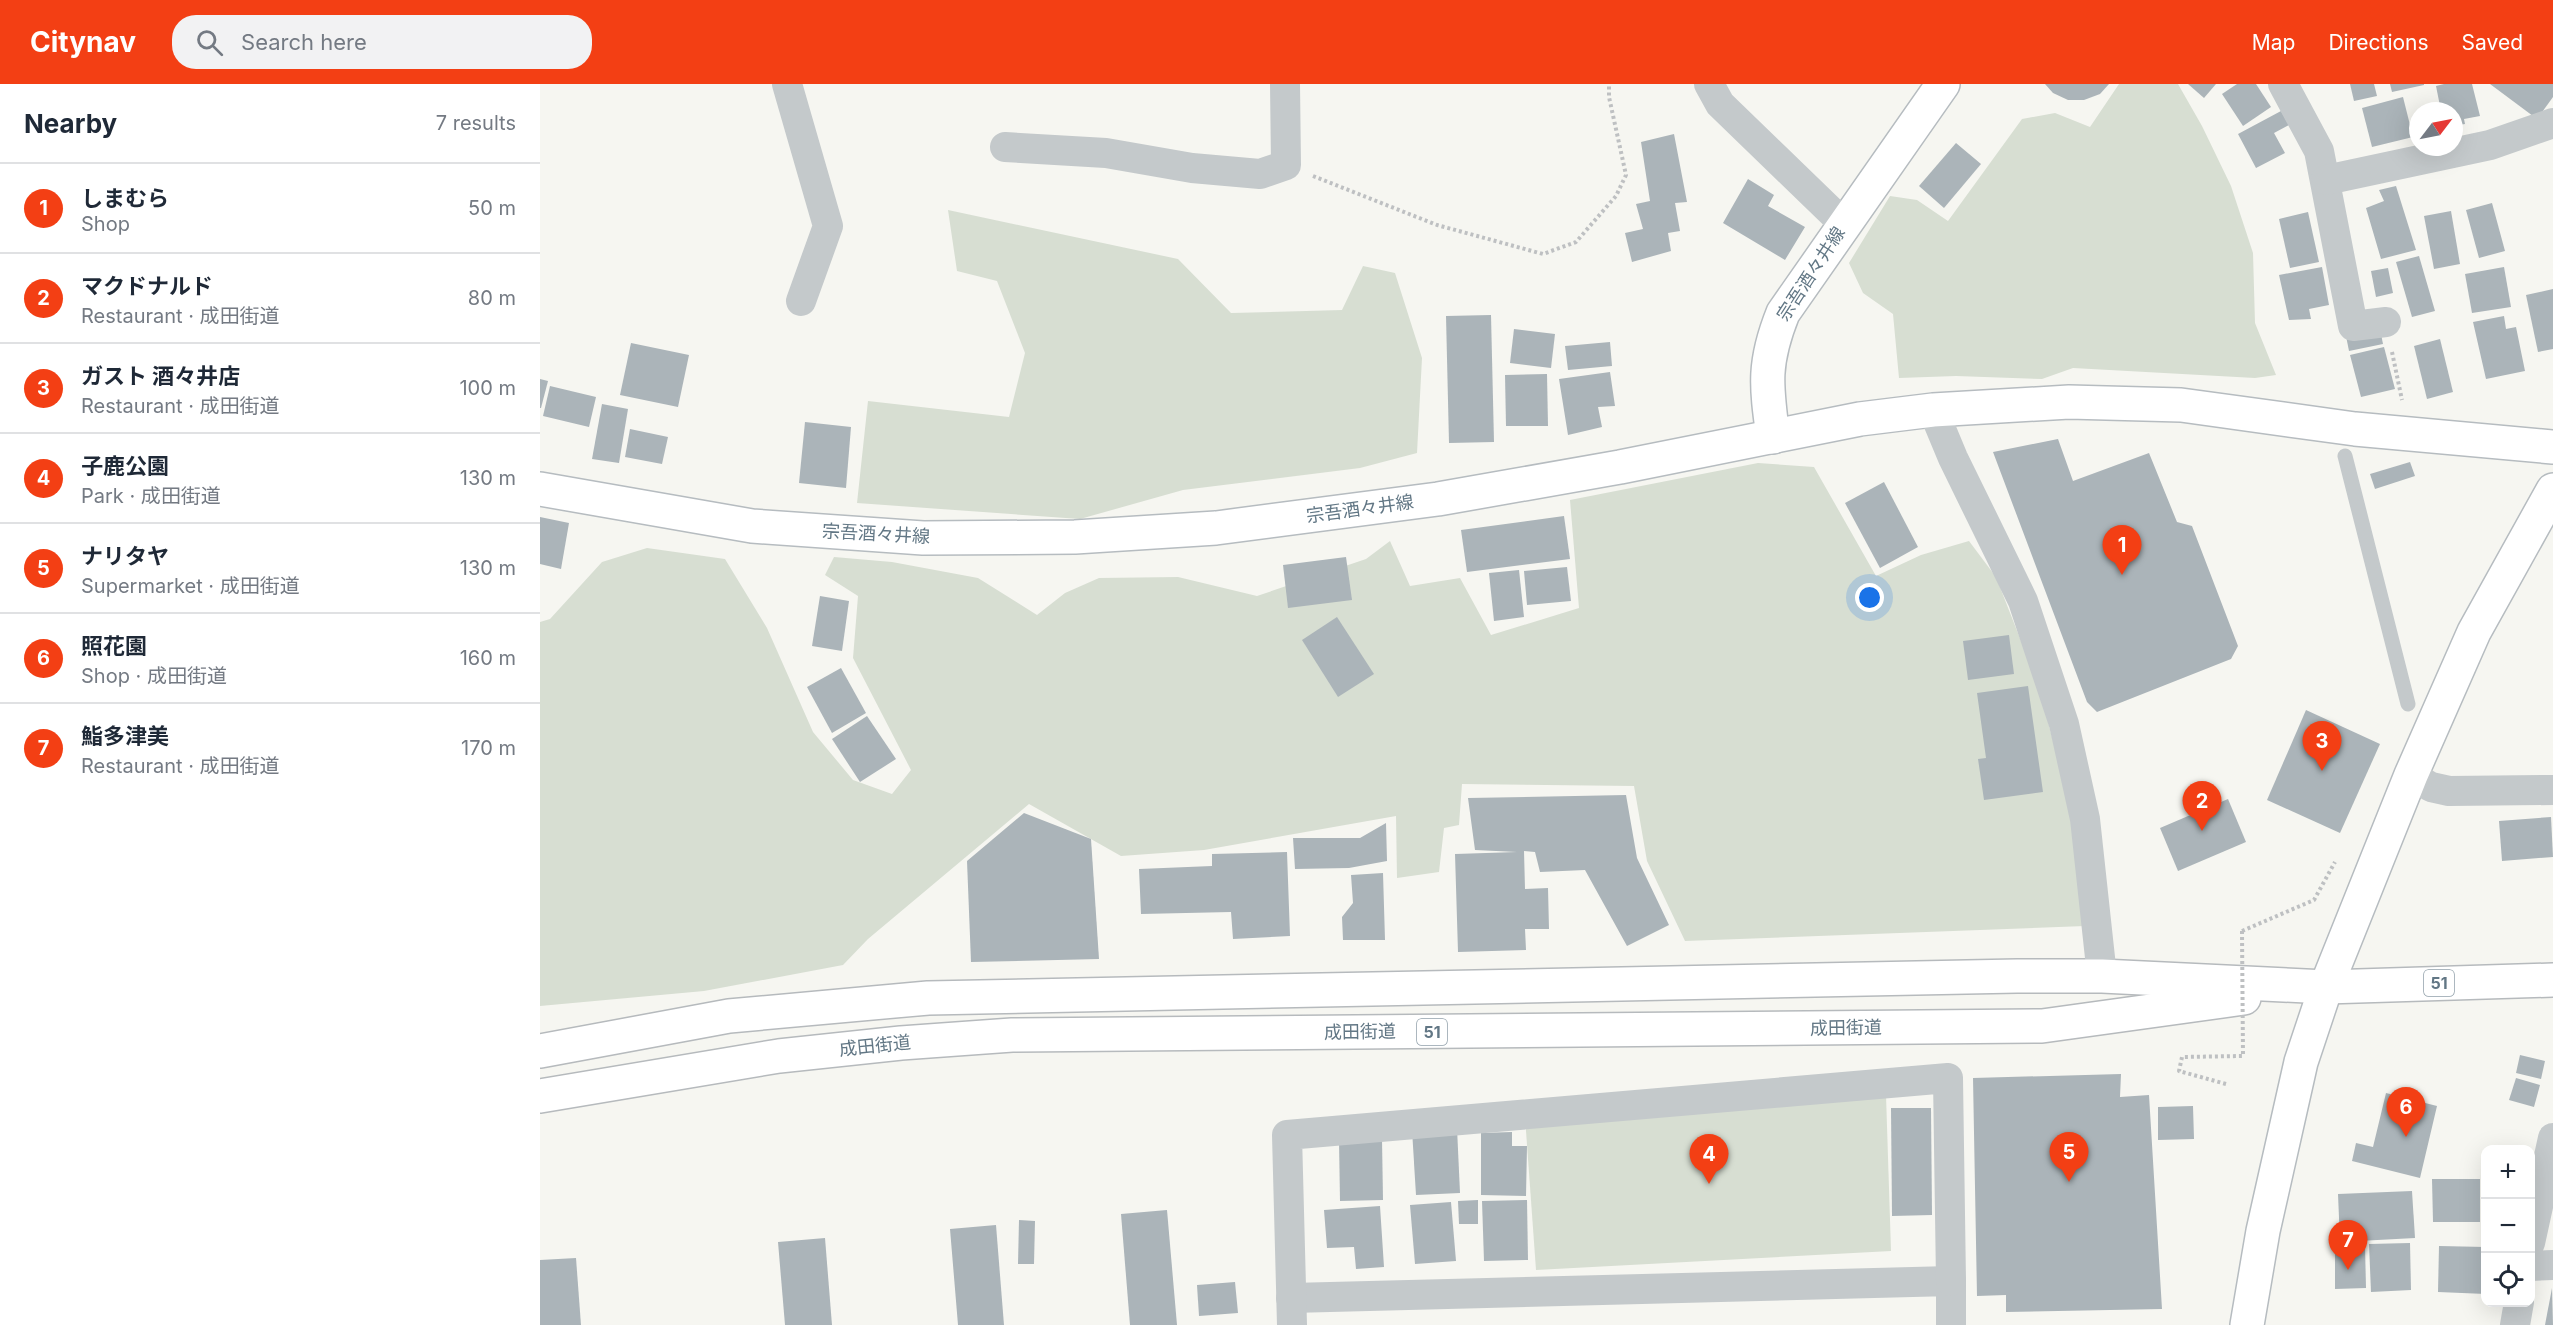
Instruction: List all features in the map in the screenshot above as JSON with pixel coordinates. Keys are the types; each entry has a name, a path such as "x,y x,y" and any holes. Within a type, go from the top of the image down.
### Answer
{"main road":[{"name":"宗吾酒々井線","path":"540,489 752,526 923,538 1075,537 1216,528 1438,499 1773,437 1767,360 1783,313 1943,84"},
{"path":"1773,437 1860,419 1933,410 2069,402 2181,405 2355,429 2553,447"},
{"path":"2247,1325 2263,1231 2299,1073 2326,987 2411,775 2474,632 2553,490"},
{"name":"成田街道","path":"540,1052 729,1016 928,998 1993,976 2102,976 2326,987 2553,980"},
{"name":"成田街道","path":"540,1096 779,1056 1012,1035 2042,1026 2326,987"}],"street":[{"path":"787,84 828,226 801,301"},
{"path":"1005,147 1106,153 1192,168 1260,174 1286,165 1285,84"},
{"path":"1709,84 1720,104 1844,224"},
{"path":"2283,84 2319,151 2353,326 2386,322"},
{"path":"2326,180 2490,145 2553,123"},
{"path":"1933,410 1953,458 2023,601 2064,724 2085,819 2102,976"},
{"path":"2411,775 2431,787 2449,791 2553,790"},
{"path":"1951,1281 1291,1311 1287,1135 1948,1078 1951,1281 1951,1325"},
{"path":"2535,1220 2553,1138"},
{"path":"2535,1266 2553,1266"},
{"path":"2515,1325 2518,1307"}],"lane":[{"path":"2345,456 2408,704"}],"path":[{"path":"1286,165 1437,225 1544,254 1576,242 1616,196 1626,175 1609,97 1609,84"},
{"path":"2386,322 2402,402"},
{"path":"2226,1084 2179,1071 2182,1057 2243,1056 2242,930 2314,900 2335,862"}],"shaded area":[{"path":"2119,84 2178,84 2202,126 2231,186 2253,253 2255,323 2276,375 2255,378 2073,368 2042,379 1956,376 1899,378 1893,314 1863,293 1849,263 1890,196 1917,200 1948,221 2022,119 2055,113 2090,127"},
{"path":"948,210 1178,259 1231,313 1342,310 1363,266 1395,273 1422,358 1417,453 1360,468 1183,490 1080,519 857,503 868,401 1009,417 1025,353 997,281 957,271"},
{"path":"1758,463 1814,467 1876,576 1921,555 1969,541 1996,577 2039,687 2072,814 2085,926 1685,941 1647,861 1634,786 1462,784 1459,825 1444,828 1439,872 1397,878 1396,816 1204,850 1121,856 1029,804 868,939 843,965 704,991 540,1006 540,622 550,619 602,562 647,548 725,559 767,628 813,732 853,780 892,794 911,770 853,658 858,596 825,575 834,557 892,562 978,578 1037,615 1065,593 1099,578 1178,577 1257,596 1366,559 1390,541 1410,586 1460,578 1491,635 1579,608 1570,500"},
{"path":"1886,1095 1891,1251 1536,1270 1525,1117"}],"building":[{"path":"2045,84 2109,84 2100,94 2084,100 2068,100 2053,93"},
{"path":"2188,84 2216,84 2204,98"},
{"path":"2237,84 2256,84 2271,107 2243,126 2222,94"},
{"path":"2350,84 2374,84 2377,96 2354,101"},
{"path":"2390,84 2424,84 2424,85 2392,92"},
{"path":"2472,84 2480,116 2464,119 2465,124 2463,124 2463,102 2439,102 2436,86"},
{"path":"2490,84 2553,84 2553,97 2537,119"},
{"path":"2403,97 2409,121 2409,138 2372,147 2362,108"},
{"path":"2281,111 2289,125 2274,133 2285,153 2256,168 2238,134"},
{"path":"1674,134 1687,202 1675,203 1680,231 1668,233 1671,251 1632,262 1625,233 1643,229 1636,204 1650,201 1641,142"},
{"path":"1956,143 1981,164 1944,208 1919,186"},
{"path":"1748,179 1774,195 1768,206 1805,227 1785,260 1723,223"},
{"path":"2396,186 2416,250 2381,259 2366,208 2384,201 2379,190"},
{"path":"2492,203 2505,251 2479,258 2466,210"},
{"path":"2451,211 2460,264 2434,269 2424,216"},
{"path":"2308,212 2319,262 2290,268 2279,219"},
{"path":"2419,256 2435,311 2412,317 2396,262"},
{"path":"2322,267 2329,305 2309,309 2311,319 2289,320 2279,275"},
{"path":"2504,267 2511,307 2472,313 2465,274"},
{"path":"2388,268 2393,293 2376,297 2371,271"},
{"path":"2553,289 2553,349 2538,352 2526,295"},
{"path":"1491,315 1494,442 1449,443 1446,316"},
{"path":"2504,316 2506,329 2516,327 2525,371 2486,379 2473,322"},
{"path":"1514,329 1555,334 1551,368 1510,363"},
{"path":"2380,329 2383,344 2349,351 2346,336"},
{"path":"2440,339 2453,392 2427,399 2414,346"},
{"path":"1610,342 1612,366 1568,370 1565,346"},
{"path":"631,343 689,355 678,407 620,395"},
{"path":"2384,347 2395,389 2361,397 2350,355"},
{"path":"1610,372 1615,406 1598,407 1602,427 1568,435 1559,379"},
{"path":"1547,374 1548,426 1506,426 1505,375"},
{"path":"540,379 548,381 541,408 540,408"},
{"path":"550,386 596,397 589,427 543,416"},
{"path":"602,404 628,409 619,463 592,459"},
{"path":"805,422 851,427 846,488 799,483"},
{"path":"630,429 668,437 662,464 625,457"},
{"path":"2058,439 2073,481 2149,453 2177,522 2192,526 2238,646 2231,659 2097,712 2087,702 1993,452"},
{"path":"2410,462 2415,476 2375,489 2370,474"},
{"path":"1884,482 1918,547 1880,568 1845,503"},
{"path":"1564,516 1570,559 1467,572 1461,530"},
{"path":"540,517 569,523 561,569 540,564"},
{"path":"1346,557 1352,600 1288,608 1283,565"},
{"path":"1567,567 1571,601 1527,605 1524,571"},
{"path":"1519,570 1524,617 1494,621 1489,573"},
{"path":"820,596 849,601 842,651 812,646"},
{"path":"1337,617 1374,674 1338,697 1302,640"},
{"path":"2009,635 2014,674 1968,680 1963,641"},
{"path":"841,668 866,713 832,733 807,687"},
{"path":"2028,686 2043,792 1984,800 1978,759 1986,758 1977,693"},
{"path":"2306,710 2380,744 2340,833 2267,800"},
{"path":"867,716 896,759 860,782 832,739"},
{"path":"1626,795 1637,858 1669,925 1627,946 1585,870 1540,872 1535,852 1524,851 1525,889 1548,888 1549,929 1525,929 1526,950 1458,952 1455,854 1517,852 1475,850 1468,798"},
{"path":"2228,799 2246,842 2178,871 2160,828"},
{"path":"1024,813 1091,839 1099,959 971,962 967,861"},
{"path":"2551,817 2553,857 2502,861 2499,821"},
{"path":"1386,823 1387,861 1349,868 1295,869 1293,838 1360,838"},
{"path":"1287,852 1290,936 1233,939 1231,912 1141,914 1139,869 1212,866 1212,854"},
{"path":"1383,873 1385,940 1343,940 1342,917 1353,903 1351,875"},
{"path":"2520,1055 2545,1061 2541,1079 2516,1073"},
{"path":"2121,1074 2120,1097 2149,1095 2162,1309 2006,1312 2006,1295 1977,1296 1973,1078"},
{"path":"2516,1078 2540,1085 2534,1107 2509,1100"},
{"path":"2386,1093 2437,1106 2420,1178 2352,1161 2356,1143 2373,1147"},
{"path":"2193,1106 2194,1139 2158,1140 2158,1107"},
{"path":"1891,1108 1931,1108 1932,1215 1892,1216"},
{"path":"1457,1128 1460,1193 1416,1195 1412,1130"},
{"path":"1512,1132 1512,1146 1527,1146 1526,1196 1481,1195 1481,1133"},
{"path":"1382,1139 1383,1200 1340,1201 1339,1140"},
{"path":"2432,1179 2480,1179 2480,1222 2433,1222"},
{"path":"2412,1191 2415,1238 2340,1242 2338,1194"},
{"path":"1478,1200 1478,1224 1459,1224 1458,1201"},
{"path":"1527,1200 1528,1260 1484,1261 1482,1201"},
{"path":"1451,1202 1456,1261 1415,1264 1410,1205"},
{"path":"1380,1206 1384,1267 1356,1269 1354,1247 1327,1248 1324,1210"},
{"path":"1167,1210 1177,1325 1130,1325 1121,1214"},
{"path":"1019,1220 1035,1221 1034,1264 1018,1264"},
{"path":"996,1225 1004,1325 958,1325 950,1229"},
{"path":"825,1238 832,1325 785,1325 778,1242"},
{"path":"2410,1243 2411,1290 2371,1292 2369,1244"},
{"path":"2335,1245 2365,1246 2366,1288 2335,1289"},
{"path":"2439,1246 2481,1247 2481,1294 2438,1292"},
{"path":"576,1258 581,1325 540,1325 540,1260"},
{"path":"1235,1282 1238,1313 1199,1316 1197,1285"},
{"path":"2552,1288 2553,1325 2545,1325"}],"place":[{"name":"しまむら","path":"2122,575"},
{"name":"ガスト 酒々井店","path":"2322,771"},
{"name":"マクドナルド","path":"2202,831"},
{"name":"照花園","path":"2406,1137"},
{"name":"ナリタヤ","path":"2069,1182"},
{"name":"子鹿公園","path":"1709,1184"},
{"name":"鮨多津美","path":"2348,1270"}]}
